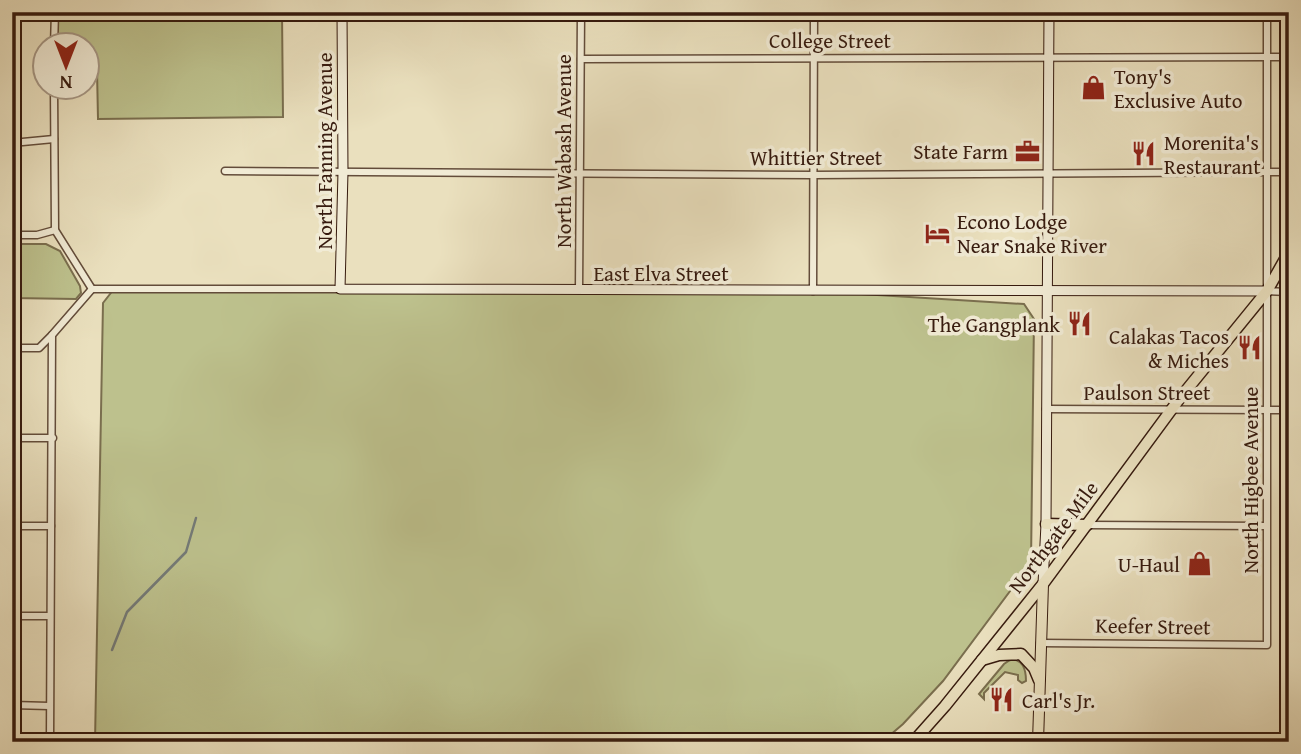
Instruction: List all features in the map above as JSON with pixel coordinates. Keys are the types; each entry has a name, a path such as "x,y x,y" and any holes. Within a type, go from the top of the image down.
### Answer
{"highway":[{"path":"1267,291 1289,252"},
{"name":"Northgate Mile","path":"913,742 1043,584 1172,410 1267,291"},
{"path":"1046,524 1087,525"},
{"path":"982,660 1021,653 1034,668 1039,680"}],"main road":[{"path":"1038,742 1043,584"}],"street":[{"path":"54,32 55,12"},
{"name":"North Fanning Avenue","path":"340,289 343,172 342,12"},
{"name":"North Wabash Avenue","path":"579,290 581,12"},
{"path":"813,291 814,12"},
{"path":"1043,584 1046,524 1049,12"},
{"path":"1267,12 1268,172"},
{"name":"College Street","path":"581,59 1289,57"},
{"path":"12,348 39,348 92,289 55,230 54,102"},
{"path":"12,143 54,139"},
{"name":"Whittier Street","path":"225,171 813,176 1289,172"},
{"name":"North Higbee Avenue","path":"1266,645 1268,172"},
{"path":"12,235 37,235 55,230"},
{"name":"East Elva Street","path":"92,289 1267,291"},
{"path":"1267,291 1289,292"},
{"path":"50,742 52,335"},
{"name":"Paulson Street","path":"1046,409 1289,410"},
{"path":"12,438 52,438"},
{"path":"1087,525 1266,526"},
{"path":"12,526 51,526"},
{"path":"12,616 50,616"},
{"name":"Keefer Street","path":"1040,643 1266,645"},
{"path":"12,705 49,706"}],"green space":[{"path":"55,12 282,12 283,117 98,119 98,102 102,102 102,32 54,32"},
{"path":"12,244 46,244 60,251 80,286 81,293 76,299 12,298"},
{"path":"114,289 813,291 1024,304 1034,319 1031,563 943,681 903,724 882,742 95,742 103,303"},
{"path":"1010,660 1021,663 1026,681 1022,683 1018,680 1018,675 1005,672 984,693 984,699 979,694"}],"waterway":[{"path":"112,650 127,612 186,552 196,518"}],"place":[{"name":"Tony's Exclusive Auto","path":"1094,88"},
{"name":"State Farm","path":"1028,151"},
{"name":"Morenita's Restaurant","path":"1144,154"},
{"name":"Econo Lodge Near Snake River","path":"937,233"},
{"name":"The Gangplank","path":"1080,324"},
{"name":"Calakas Tacos & Miches","path":"1249,348"},
{"name":"U-Haul","path":"1200,564"},
{"name":"Carl's Jr.","path":"1002,700"}]}
